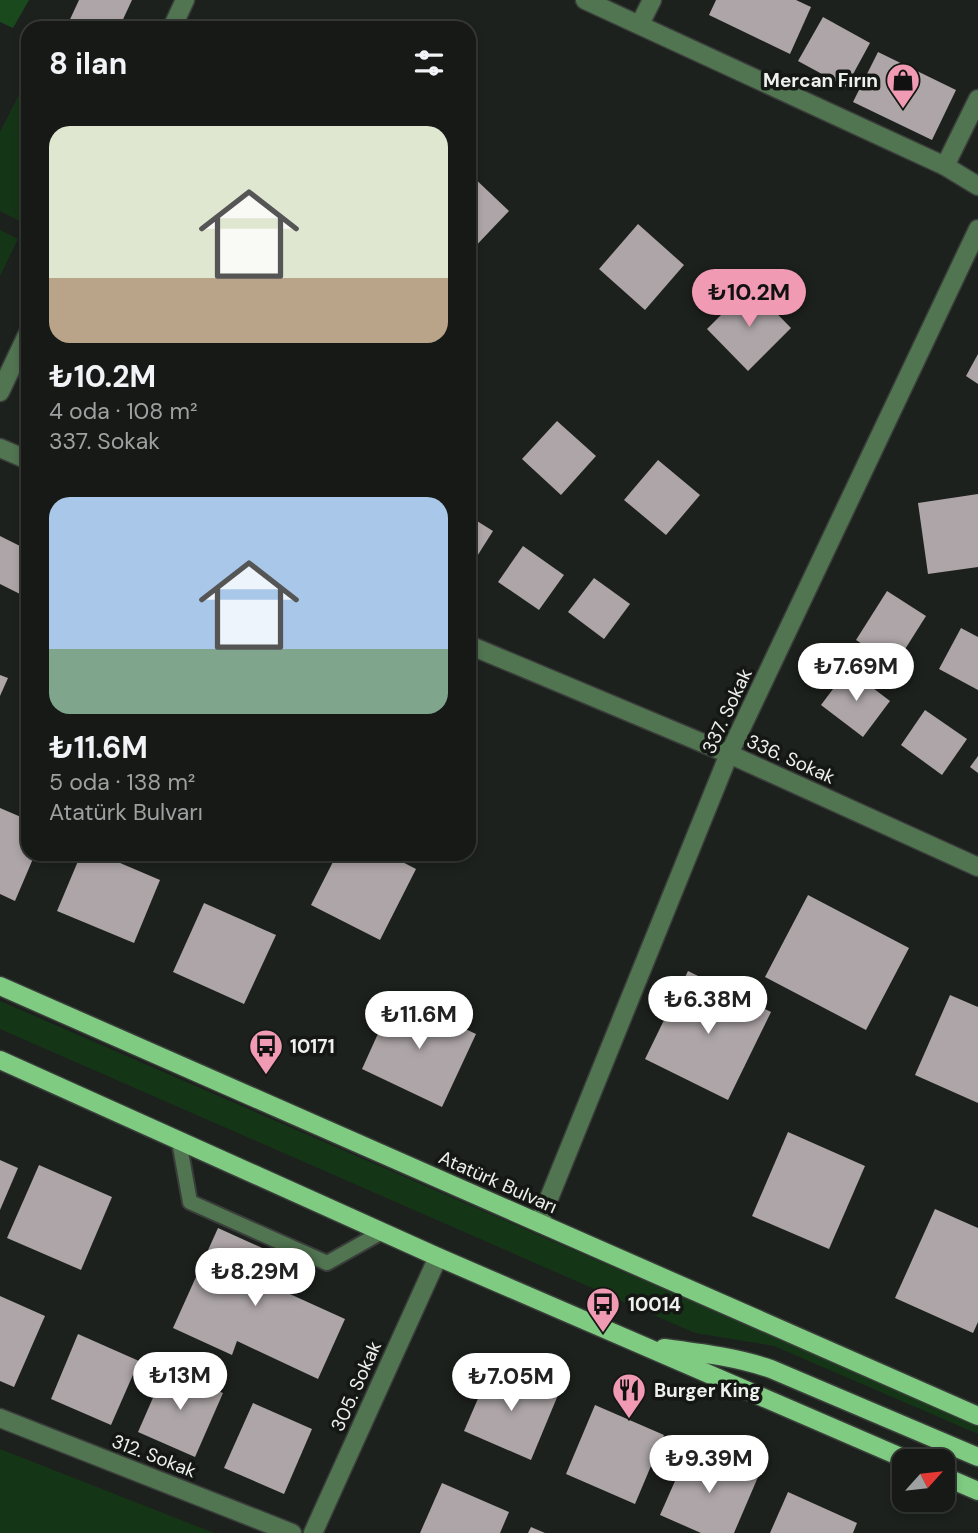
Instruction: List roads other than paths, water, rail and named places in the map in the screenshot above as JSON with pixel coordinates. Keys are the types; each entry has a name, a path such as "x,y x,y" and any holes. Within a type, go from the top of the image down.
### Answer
{"main road":[{"name":"Atatürk Bulvarı","path":"0,986 978,1416"},
{"path":"0,1060 438,1257 892,1454"},
{"path":"643,1346 745,1360 978,1457"},
{"path":"956,1482 978,1491"}],"street":[{"path":"175,21 185,0"},
{"path":"585,0 944,166 978,186"},
{"path":"640,24 652,0"},
{"path":"944,166 978,99"},
{"name":"337. Sokak","path":"538,1223 729,754 978,229"},
{"path":"0,392 21,348"},
{"path":"0,448 21,457"},
{"name":"336. Sokak","path":"476,648 729,754 978,867"},
{"name":"305. Sokak","path":"313,1533 438,1257"},
{"name":"312. Sokak","path":"0,1418 292,1533"}],"lane":[{"path":"179,1141 190,1202 327,1263 382,1232"}],"place":[{"name":"Mercan Fırın","path":"903,110"},
{"name":"10171","path":"266,1076"},
{"name":"10014","path":"603,1334"},
{"name":"Burger King","path":"629,1420"}]}
